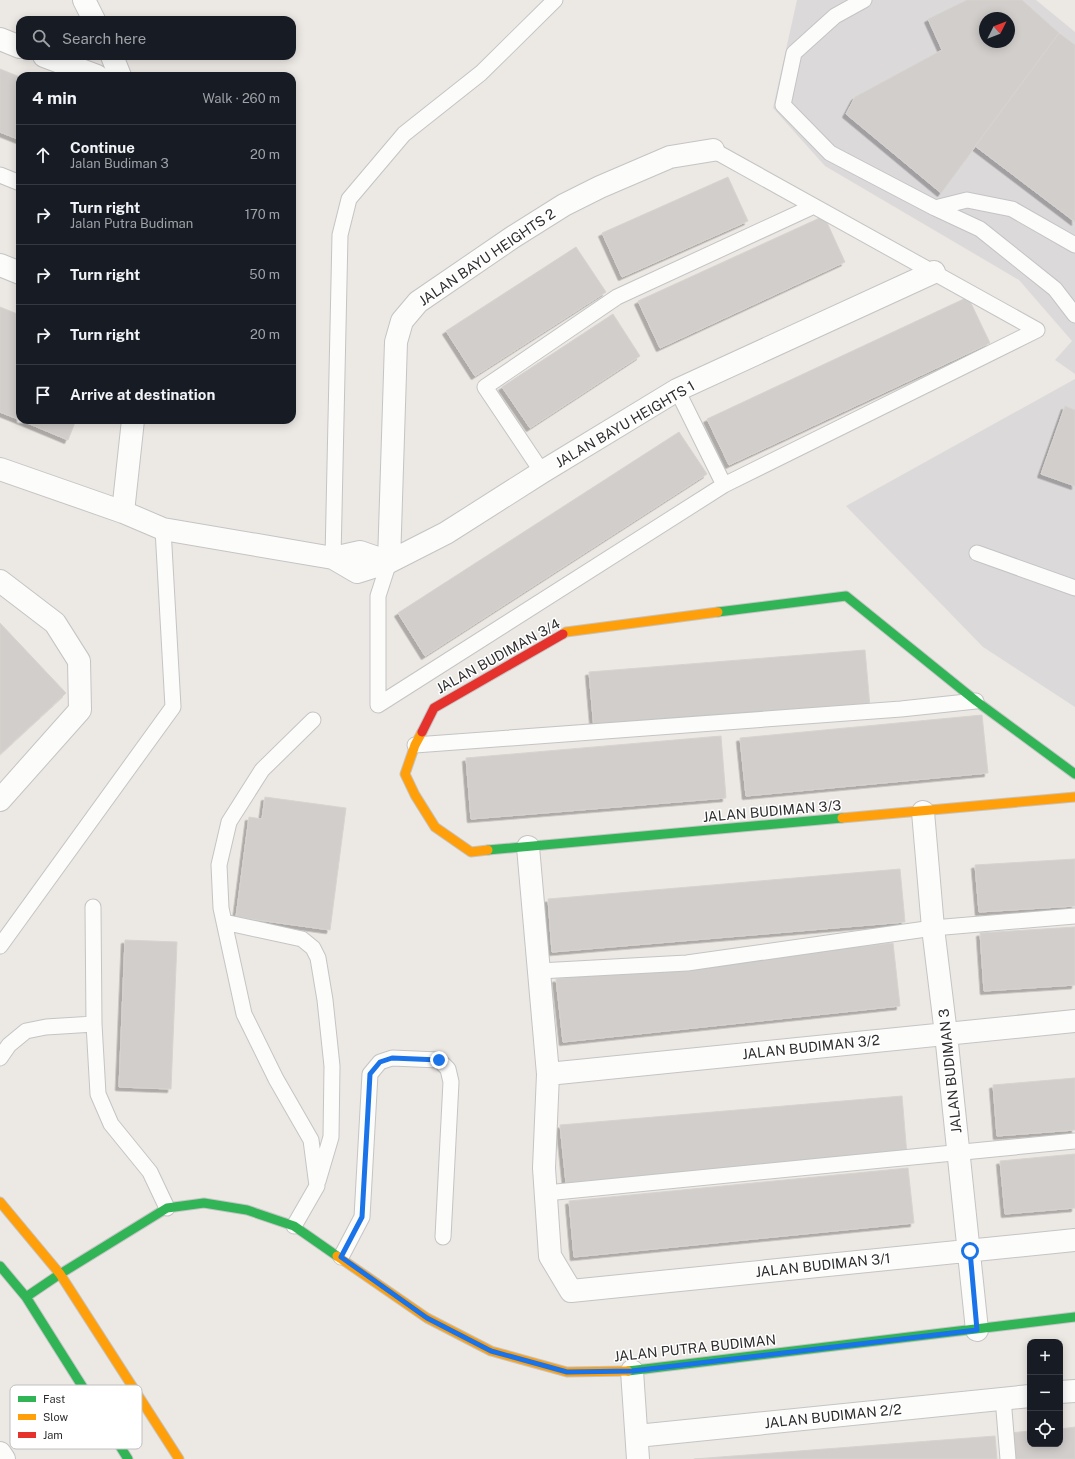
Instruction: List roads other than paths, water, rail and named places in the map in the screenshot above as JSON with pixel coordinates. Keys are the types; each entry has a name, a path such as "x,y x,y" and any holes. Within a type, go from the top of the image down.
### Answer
{"street":[{"path":"84,0 92,16"},
{"path":"0,39 16,45"},
{"path":"55,60 86,72"},
{"path":"114,60 118,72"},
{"name":"JALAN BAYU HEIGHTS 2","path":"389,562 396,342 402,320 418,302 513,237 564,205 600,187 670,157 713,150"},
{"path":"0,265 16,271"},
{"name":"JALAN BAYU HEIGHTS 1","path":"0,469 122,512 163,530 333,558 358,572 389,562 446,533 676,390 934,272"},
{"path":"122,512 133,424"},
{"path":"0,581 55,623 79,661 80,710 0,800"},
{"name":"JALAN BUDIMAN 3/4","path":"471,852 435,827 415,795 405,774 415,746 434,708 566,632 846,596 976,701"},
{"path":"976,701 1075,774"},
{"name":"JALAN BUDIMAN 3/3","path":"471,852 1075,797"},
{"name":"JALAN BUDIMAN 3","path":"923,812 933,928 970,1251 977,1330"},
{"path":"528,847 548,1074 544,1168 546,1193"},
{"name":"JALAN BUDIMAN 3/2","path":"548,1074 1075,1021"},
{"name":"JALAN BUDIMAN 3/1","path":"546,1193 550,1256 571,1291 1075,1240"},
{"path":"0,1202 60,1274 131,1385"},
{"name":"JALAN PUTRA BUDIMAN","path":"26,1297 60,1274 167,1208 204,1203 248,1210 294,1226 341,1257 427,1318 491,1351 567,1372 632,1371 1075,1318"},
{"path":"0,1266 26,1297 81,1385"},
{"path":"632,1371 638,1459"},
{"path":"1063,1392 1075,1391"},
{"name":"JALAN BUDIMAN 2/2","path":"637,1436 1027,1396"},
{"path":"142,1401 179,1459"},
{"path":"122,1449 128,1459"},
{"path":"0,1453 4,1459"}],"lane":[{"path":"333,558 340,235 349,199 404,134 481,72 555,0"},
{"path":"864,0 835,16 794,53 783,105 830,153 935,208 980,229 1055,289 1075,315"},
{"path":"389,562 378,596 378,705 724,485 1037,330 713,150"},
{"path":"0,175 16,181"},
{"path":"935,208 967,200 1012,209 1075,245"},
{"path":"542,472 485,387 617,297 814,206"},
{"path":"676,390 724,485"},
{"path":"0,946 173,707 163,530"},
{"path":"977,553 1075,588"},
{"path":"415,746 901,709 976,701"},
{"path":"313,720 262,770 229,822 219,865 221,908 244,1014 276,1079 310,1140 317,1186"},
{"path":"93,906 94,1024 98,1094 111,1124 150,1172 167,1208"},
{"path":"539,971 687,963 933,928 1075,916"},
{"path":"224,922 302,939 313,948 318,958 325,1000 332,1066 331,1137 317,1186 294,1226"},
{"path":"0,1058 9,1045 26,1031 46,1026 94,1024"},
{"path":"341,1257 362,1217 370,1074 380,1062 392,1058 439,1060 448,1069 451,1082 443,1237"},
{"path":"546,1193 1075,1141"},
{"path":"1003,1398 1008,1459"}]}
